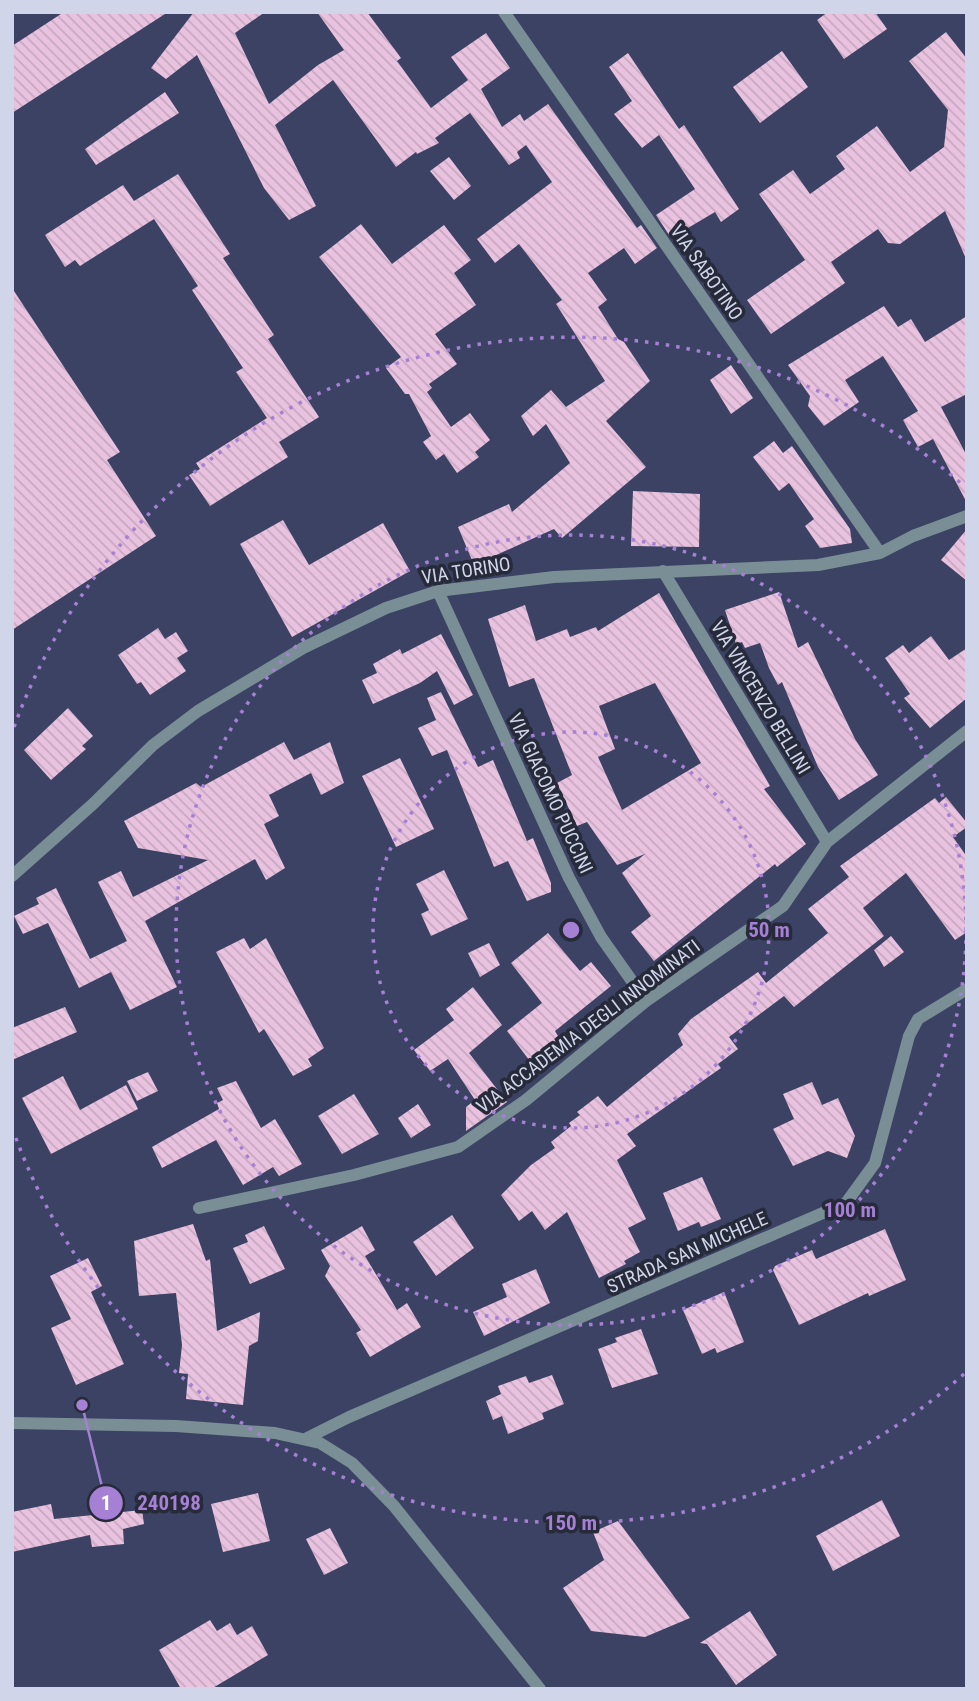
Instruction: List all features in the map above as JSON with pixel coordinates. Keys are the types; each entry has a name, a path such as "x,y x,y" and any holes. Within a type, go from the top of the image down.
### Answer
{"street":[{"name":"VIA SABOTINO","path":"504,12 880,553"},
{"name":"VIA TORINO","path":"12,876 93,804 153,745 198,711 303,648 362,617 438,591 554,577 818,565 880,553 913,536 967,516"},
{"name":"VIA VINCENZO BELLINI","path":"663,571 827,842"},
{"name":"VIA GIACOMO PUCCINI","path":"438,591 569,878 601,937 646,1001"},
{"name":"VIA ACCADEMIA DEGLI INNOMINATI","path":"199,1208 354,1175 458,1147 526,1100 646,1001 783,906 827,842 967,731"},
{"name":"STRADA SAN MICHELE","path":"306,1438 846,1203 875,1163 909,1036 918,1019 967,989"},
{"path":"12,1423 176,1426 306,1438 336,1452 368,1478 540,1689"}],"building":[{"path":"64,12 168,12 12,113 12,46"},
{"path":"194,12 265,12 235,33 269,104 318,65 344,50 317,12 367,12 401,58 397,61 431,108 468,80 451,57 486,33 510,68 481,89 502,127 520,114 524,121 548,104 637,228 641,225 657,248 635,264 624,248 588,273 607,300 598,307 650,381 606,421 646,467 562,538 554,529 474,565 458,527 509,504 512,512 570,463 546,424 533,436 521,416 551,390 566,407 605,381 556,304 562,300 519,244 495,263 477,239 552,182 526,145 517,152 520,158 509,165 470,113 435,138 439,143 417,154 416,152 396,167 333,80 275,125 316,206 289,220 264,188 197,55 166,79 151,68"},
{"path":"828,12 875,12 887,29 844,59 817,20"},
{"path":"946,32 967,59 967,261 945,211 900,244 888,243 878,229 831,262 845,283 771,334 747,300 805,260 759,194 793,170 810,194 845,169 836,156 877,126 910,172 944,147 948,110 909,61"},
{"path":"782,51 808,87 760,123 733,87"},
{"path":"628,53 679,129 684,125 739,209 721,222 715,212 671,238 656,215 695,189 659,135 642,148 614,114 632,101 609,67"},
{"path":"165,92 179,113 96,165 85,149"},
{"path":"449,157 471,186 454,200 430,171"},
{"path":"178,174 230,254 223,258 274,335 268,339 319,417 279,442 288,457 210,506 189,475 200,469 196,463 267,418 236,372 243,368 192,290 198,286 154,219 80,266 75,260 65,267 45,235 123,185 134,201"},
{"path":"361,224 392,264 444,225 471,260 454,273 476,305 435,334 457,364 429,384 432,388 427,392 451,427 470,413 490,440 475,452 479,457 457,473 444,454 436,460 423,442 431,436 409,394 405,394 386,368 401,357 319,257"},
{"path":"12,288 120,452 107,460 156,536 12,630"},
{"path":"884,306 898,327 911,319 925,342 967,316 967,394 941,407 967,456 967,503 933,439 918,447 903,420 918,411 883,356 845,380 859,402 824,426 808,406 810,396 788,365"},
{"path":"731,365 753,398 731,414 710,380"},
{"path":"774,441 783,453 792,446 850,529 852,543 820,548 805,526 814,519 789,483 779,491 753,457"},
{"path":"633,491 700,494 699,547 631,546"},
{"path":"283,520 309,565 383,523 410,571 292,637 240,544"},
{"path":"967,529 967,581 941,560"},
{"path":"779,592 798,648 808,642 855,739 878,775 839,800 818,767 782,682 778,685 760,643 745,648 742,642 736,644 725,610"},
{"path":"659,593 770,786 764,789 806,844 777,867 775,864 654,961 631,932 651,916 622,873 645,854 617,865 587,822 577,826 557,783 572,775 534,678 509,687 488,619 525,605 536,641 567,629 570,637 596,627 598,631","holes":["655,683 701,763 622,810 598,757 615,749 599,706"]},
{"path":"158,628 165,639 176,632 188,651 177,658 186,671 150,695 141,682 137,684 118,655"},
{"path":"441,634 473,695 454,705 437,671 420,683 373,704 362,680 377,673 373,664 400,649 402,654"},
{"path":"931,636 949,660 967,648 967,698 930,728 904,698 910,694 885,658 903,645 909,653"},
{"path":"441,692 478,767 493,760 527,841 533,838 551,883 551,892 527,901 508,861 494,867 447,750 432,756 418,728 436,720 427,698"},
{"path":"68,708 93,736 82,746 86,749 51,780 24,750"},
{"path":"284,742 294,760 330,742 344,783 321,795 311,773 269,795 279,816 264,824 285,868 266,880 255,859 145,921 177,987 130,1010 111,972 79,988 48,923 23,934 14,916 39,904 36,898 56,888 90,959 127,941 98,882 121,871 133,897 208,860 138,848 124,821 196,783 201,787"},
{"path":"400,758 434,829 396,847 362,776"},
{"path":"946,797 967,823 967,827 953,837 967,857 967,932 955,940 906,873 863,908 884,936 794,1007 784,996 729,1037 738,1049 718,1064 721,1068 627,1134 636,1146 617,1160 646,1219 628,1228 640,1252 624,1261 626,1264 599,1278 567,1212 545,1230 532,1211 519,1221 501,1195 531,1165 555,1148 551,1142 571,1126 569,1123 580,1115 577,1112 598,1096 607,1107 683,1045 678,1034 691,1019 758,972 766,983 828,933 808,909 849,877 840,866 935,798 939,803"},
{"path":"444,870 468,919 431,936 421,914 429,910 416,884"},
{"path":"548,933 580,971 591,962 611,986 555,1031 558,1036 554,1039 565,1053 539,1073 507,1031 542,1003 511,963"},
{"path":"891,936 904,952 884,967 874,950"},
{"path":"244,938 250,949 266,938 324,1048 308,1059 312,1066 293,1076 264,1029 259,1033 216,952"},
{"path":"489,943 500,965 480,977 468,953"},
{"path":"473,987 502,1025 469,1053 507,1102 466,1131 466,1107 475,1100 448,1059 430,1071 414,1050 454,1020 446,1009"},
{"path":"65,1007 77,1032 12,1060 12,1028"},
{"path":"148,1072 158,1091 137,1101 127,1081"},
{"path":"63,1076 80,1110 126,1085 138,1109 51,1154 22,1098"},
{"path":"236,1081 261,1128 275,1119 302,1164 279,1176 273,1167 243,1185 216,1140 162,1168 152,1147 219,1109 217,1103 223,1100 217,1088"},
{"path":"812,1082 822,1105 838,1098 855,1136 847,1158 828,1151 793,1166 773,1129 794,1119 783,1094"},
{"path":"354,1094 379,1134 342,1154 318,1116"},
{"path":"418,1104 431,1125 411,1138 398,1118"},
{"path":"702,1177 721,1219 701,1227 699,1222 678,1231 663,1193"},
{"path":"452,1215 474,1248 436,1276 413,1242"},
{"path":"193,1224 206,1261 210,1259 217,1331 260,1312 258,1341 249,1346 243,1405 186,1399 188,1374 179,1373 182,1345 176,1293 139,1296 134,1241"},
{"path":"264,1226 285,1269 250,1284 233,1248 248,1242 245,1235"},
{"path":"362,1226 375,1250 365,1256 397,1310 407,1303 421,1327 370,1357 356,1333 361,1330 325,1276 330,1266 321,1250"},
{"path":"885,1229 906,1280 869,1296 868,1293 799,1325 773,1270 775,1266 812,1250 816,1259"},
{"path":"88,1258 102,1286 91,1292 124,1364 76,1385 51,1328 71,1319 50,1276"},
{"path":"536,1269 550,1303 484,1336 473,1312 507,1297 502,1284"},
{"path":"724,1292 744,1342 717,1353 715,1348 702,1354 683,1310"},
{"path":"641,1329 658,1374 612,1388 598,1349 617,1342 615,1338"},
{"path":"552,1375 564,1404 542,1413 544,1419 508,1434 502,1416 493,1420 486,1401 501,1394 498,1386 526,1376 529,1383"},
{"path":"258,1493 270,1541 223,1552 211,1504"},
{"path":"882,1500 900,1536 833,1571 816,1536"},
{"path":"51,1504 54,1519 142,1510 144,1524 123,1529 124,1544 92,1547 90,1535 12,1552 12,1512"},
{"path":"618,1521 690,1618 645,1637 591,1631 563,1588 604,1560 593,1532"},
{"path":"330,1528 348,1563 324,1575 306,1539"},
{"path":"750,1611 777,1655 736,1685 707,1644 700,1643"},
{"path":"210,1620 217,1631 230,1623 237,1635 252,1626 268,1655 211,1689 181,1689 159,1650"}],"place":[{"name":"240198","path":"82,1405"}]}
